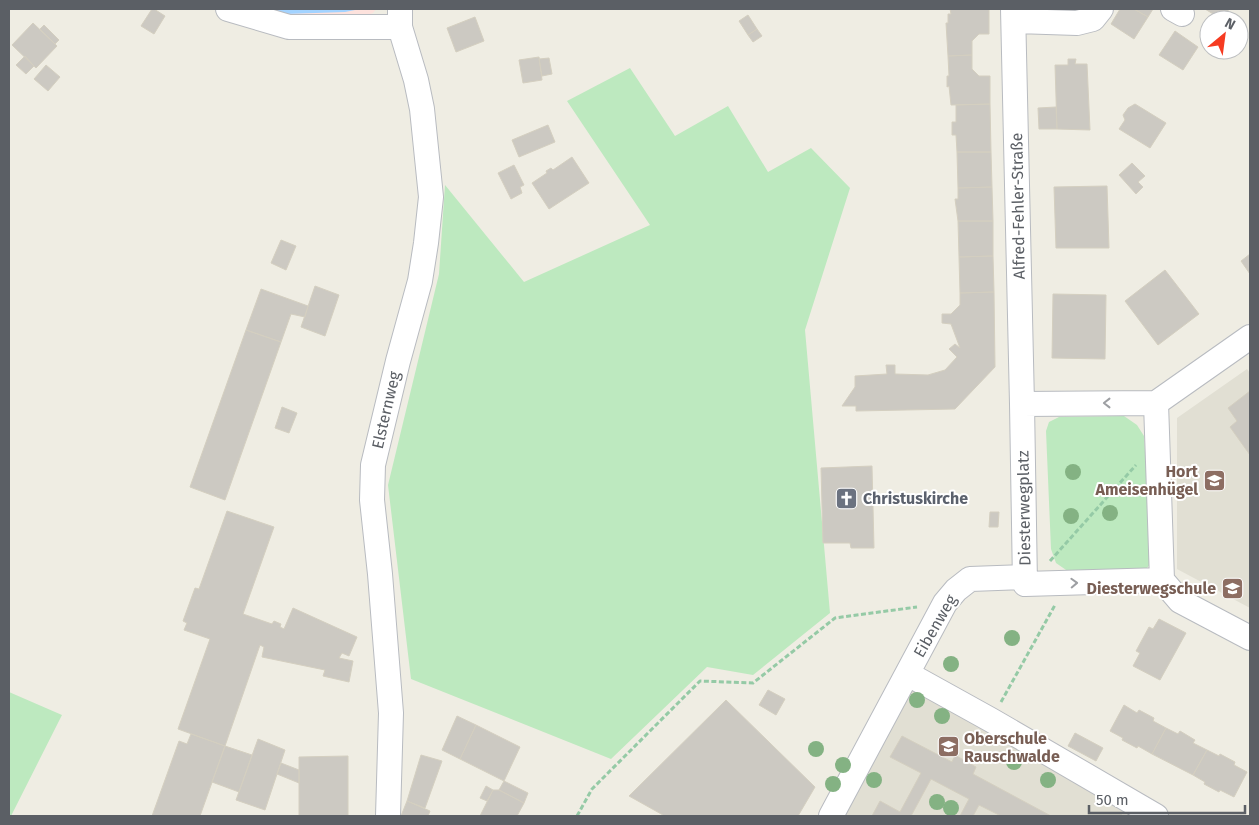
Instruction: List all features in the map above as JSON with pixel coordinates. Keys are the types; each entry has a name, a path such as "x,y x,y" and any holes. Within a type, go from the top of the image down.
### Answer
{"street":[{"path":"228,9 290,27 400,18"},
{"path":"1013,15 1078,24 1093,19 1101,9"},
{"name":"Alfred-Fehler-Straße","path":"1013,15 1022,404"},
{"name":"Elsternweg","path":"388,816 391,713 372,500 373,466 398,360 420,281 431,197 422,109 400,18"},
{"path":"1022,404 1156,403 1250,337"},
{"path":"1156,403 1162,580 1180,601 1250,638"},
{"name":"Diesterwegplatz","path":"1022,404 1025,584 1162,580"},
{"name":"Eibenweg","path":"831,816 945,603 956,590 970,579 1025,570"},
{"name":"Eibenweg","path":"908,674 1156,816"}],"path":[{"path":"1025,570 1049,561 1157,443"},
{"path":"991,720 1068,583"},
{"path":"577,816 592,789 700,681 752,683 836,618 945,603"}],"shaded area":[{"path":"255,9 376,9 373,13 352,20 284,19"},
{"name":"Hort Ameisenhügel","path":"1247,369 1250,373 1250,608 1177,569 1177,418"},
{"name":"Oberschule Rauschwalde","path":"912,685 1125,809 1121,816 839,816"}],"green space":[{"path":"630,68 675,136 728,106 768,172 811,148 850,188 805,330 830,613 753,675 707,667 611,759 411,679 388,485 439,274 445,185 524,282 650,225 567,101"},
{"path":"1124,416 1137,425 1144,436 1152,562 1140,573 1069,572 1056,563 1051,549 1046,431 1049,422 1059,417"},
{"path":"9,692 62,715 11,816 9,816"}],"water":[{"path":"269,9 360,9 345,12 286,14"}],"building":[{"path":"152,9 165,16 154,34 141,26"},
{"path":"950,9 989,9 989,34 979,34 972,41 972,55 948,56 946,23 948,23 948,14 951,14"},
{"path":"1120,9 1134,9 1148,17 1134,39 1111,24"},
{"path":"1134,9 1153,9 1148,17"},
{"path":"1205,9 1229,9 1228,10"},
{"path":"748,15 757,29 748,35 739,21"},
{"path":"475,17 484,41 456,52 447,28"},
{"path":"33,23 57,46 36,68 12,45"},
{"path":"44,25 59,40 55,44 40,29"},
{"path":"757,29 762,36 753,42 748,35"},
{"path":"1175,31 1198,47 1183,70 1159,55"},
{"path":"972,55 972,69 979,76 990,76 990,104 951,105 949,86 947,87 947,76 949,76 948,56"},
{"path":"25,56 34,66 26,74 16,65"},
{"path":"539,57 542,80 523,83 519,60"},
{"path":"549,58 552,74 542,76 539,59"},
{"path":"1068,59 1076,59 1075,64 1087,64 1090,130 1057,129 1055,65 1068,65"},
{"path":"46,65 60,77 48,91 34,79"},
{"path":"990,104 991,152 957,152 956,135 952,135 952,122 956,122 956,105"},
{"path":"1135,104 1166,123 1150,148 1119,129 1125,120 1123,115 1128,108"},
{"path":"1056,107 1057,129 1039,129 1038,108"},
{"path":"548,125 555,142 519,157 512,140"},
{"path":"957,152 991,152 992,187 958,188"},
{"path":"572,157 589,183 549,209 532,183 547,173 546,171 551,168 553,170"},
{"path":"1132,163 1145,176 1138,182 1143,187 1136,194 1119,175"},
{"path":"514,165 524,185 520,187 522,193 511,199 498,173"},
{"path":"1107,186 1109,248 1056,248 1054,187"},
{"path":"992,187 993,221 958,221 955,199 958,199 958,188"},
{"path":"958,221 993,221 993,256 959,257"},
{"path":"281,240 296,246 286,270 271,263"},
{"path":"1250,254 1250,274 1241,261"},
{"path":"993,256 994,292 960,293 959,257"},
{"path":"1165,270 1199,314 1158,345 1125,301"},
{"path":"315,286 339,295 325,336 301,327"},
{"path":"261,289 308,306 305,317 291,314 281,342 246,330"},
{"path":"994,292 995,367 955,409 856,411 856,406 842,406 855,387 855,376 887,374 886,365 895,365 895,374 928,375 945,370 957,357 949,349 955,344 960,348 951,324 942,323 942,314 951,314 960,305 960,293"},
{"path":"1053,294 1106,295 1105,359 1052,358"},
{"path":"246,330 281,342 225,500 190,487"},
{"path":"1250,391 1250,455 1230,427 1237,421 1228,408"},
{"path":"282,407 297,413 289,433 275,428"},
{"name":"Christuskirche","path":"872,466 874,548 851,548 850,543 823,543 821,468"},
{"path":"227,511 274,527 243,614 272,624 274,621 281,624 280,627 284,629 293,608 357,637 349,656 342,653 339,658 353,661 349,682 323,676 325,670 262,657 264,647 260,645 225,746 178,729 210,639 184,630 187,623 183,621 195,588 199,589"},
{"path":"990,512 999,512 998,527 989,527"},
{"path":"1159,619 1186,633 1160,680 1133,666 1140,653 1136,651 1149,627 1153,629"},
{"path":"768,690 785,699 776,715 759,705"},
{"path":"726,700 815,787 798,816 662,816 629,796"},
{"path":"1124,705 1137,713 1139,710 1154,718 1153,721 1166,728 1152,754 1122,740 1123,738 1110,731"},
{"path":"457,716 476,725 460,759 442,750"},
{"path":"476,725 520,747 504,781 460,759"},
{"path":"1166,728 1178,734 1180,731 1195,740 1193,743 1207,750 1193,775 1152,754"},
{"path":"1075,733 1103,748 1096,761 1068,746"},
{"path":"191,734 225,746 200,816 152,816 179,741 187,744"},
{"path":"902,736 952,762 955,755 976,767 973,774 1051,816 1001,816 979,805 973,816 960,816 969,799 931,779 911,816 872,816 880,801 900,812 921,773 890,757"},
{"path":"258,739 285,750 265,810 236,800"},
{"path":"225,746 252,755 239,792 212,782"},
{"path":"1207,750 1235,762 1234,765 1247,772 1234,797 1204,784 1205,782 1193,775"},
{"path":"421,755 442,761 425,808 407,801"},
{"path":"348,756 348,816 299,816 299,757"},
{"path":"281,763 299,770 299,783 277,774"},
{"path":"504,781 528,793 524,803 499,790"},
{"path":"486,786 493,790 487,801 480,798"},
{"path":"493,790 499,790 524,803 517,816 480,816"},
{"path":"407,801 430,811 428,816 401,816"}],"place":[{"name":"Hort Ameisenhügel","path":"1214,480"},
{"name":"Christuskirche","path":"847,498"},
{"name":"Diesterwegschule","path":"1232,588"},
{"name":"Oberschule Rauschwalde","path":"948,747"}]}
